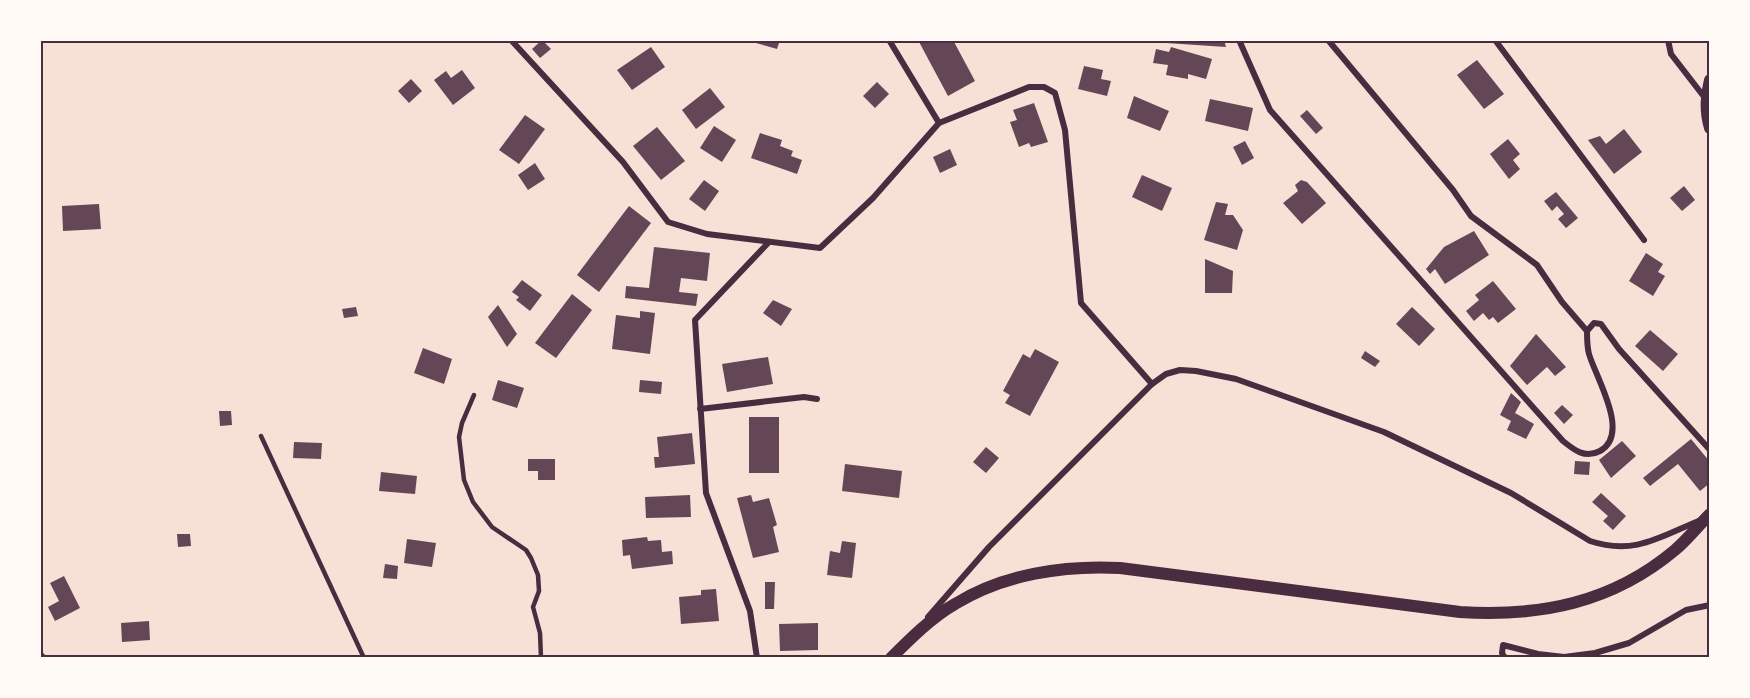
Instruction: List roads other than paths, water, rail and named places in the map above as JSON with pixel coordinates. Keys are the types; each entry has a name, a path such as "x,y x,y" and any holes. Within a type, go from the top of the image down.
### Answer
{"main road":[{"path":"1710,80 1706,99 1706,118 1710,129"},
{"path":"891,657 907,641 954,604 990,586 1036,573 1096,566 1460,612 1527,613 1572,604 1622,585 1675,550 1708,515"}],"street":[{"path":"511,40 623,162 668,222 707,234 820,248 873,198 939,123 1029,87 1044,87 1054,93 1065,130 1082,303 1152,384"},
{"path":"890,40 939,123"},
{"path":"1239,40 1270,110 1563,441 1576,452 1591,454 1601,451 1608,444 1613,422 1588,352 1587,331 1562,302 1537,265 1472,216 1328,40"},
{"path":"1495,40 1644,240"},
{"path":"1505,51 1507,40"},
{"path":"1668,40 1671,54 1706,99"},
{"path":"757,657 750,611 706,492 695,320 769,242"},
{"path":"1587,331 1594,323 1601,324 1619,349 1710,450"},
{"path":"907,641 989,547 1152,384 1166,374 1180,370 1236,379 1384,432 1511,492 1590,541 1604,546 1622,548 1637,546 1708,515"},
{"path":"700,410 804,397 817,399"},
{"path":"1505,657 1502,653 1503,645 1538,654 1564,657 1595,653 1629,643 1686,610 1710,604"},
{"path":"40,654 44,657"}],"lane":[{"path":"474,395 462,423 459,437 464,480 473,502 492,527 526,550 531,558 538,575 539,591 533,607 540,633 541,657"},
{"path":"261,436 364,657"}]}
